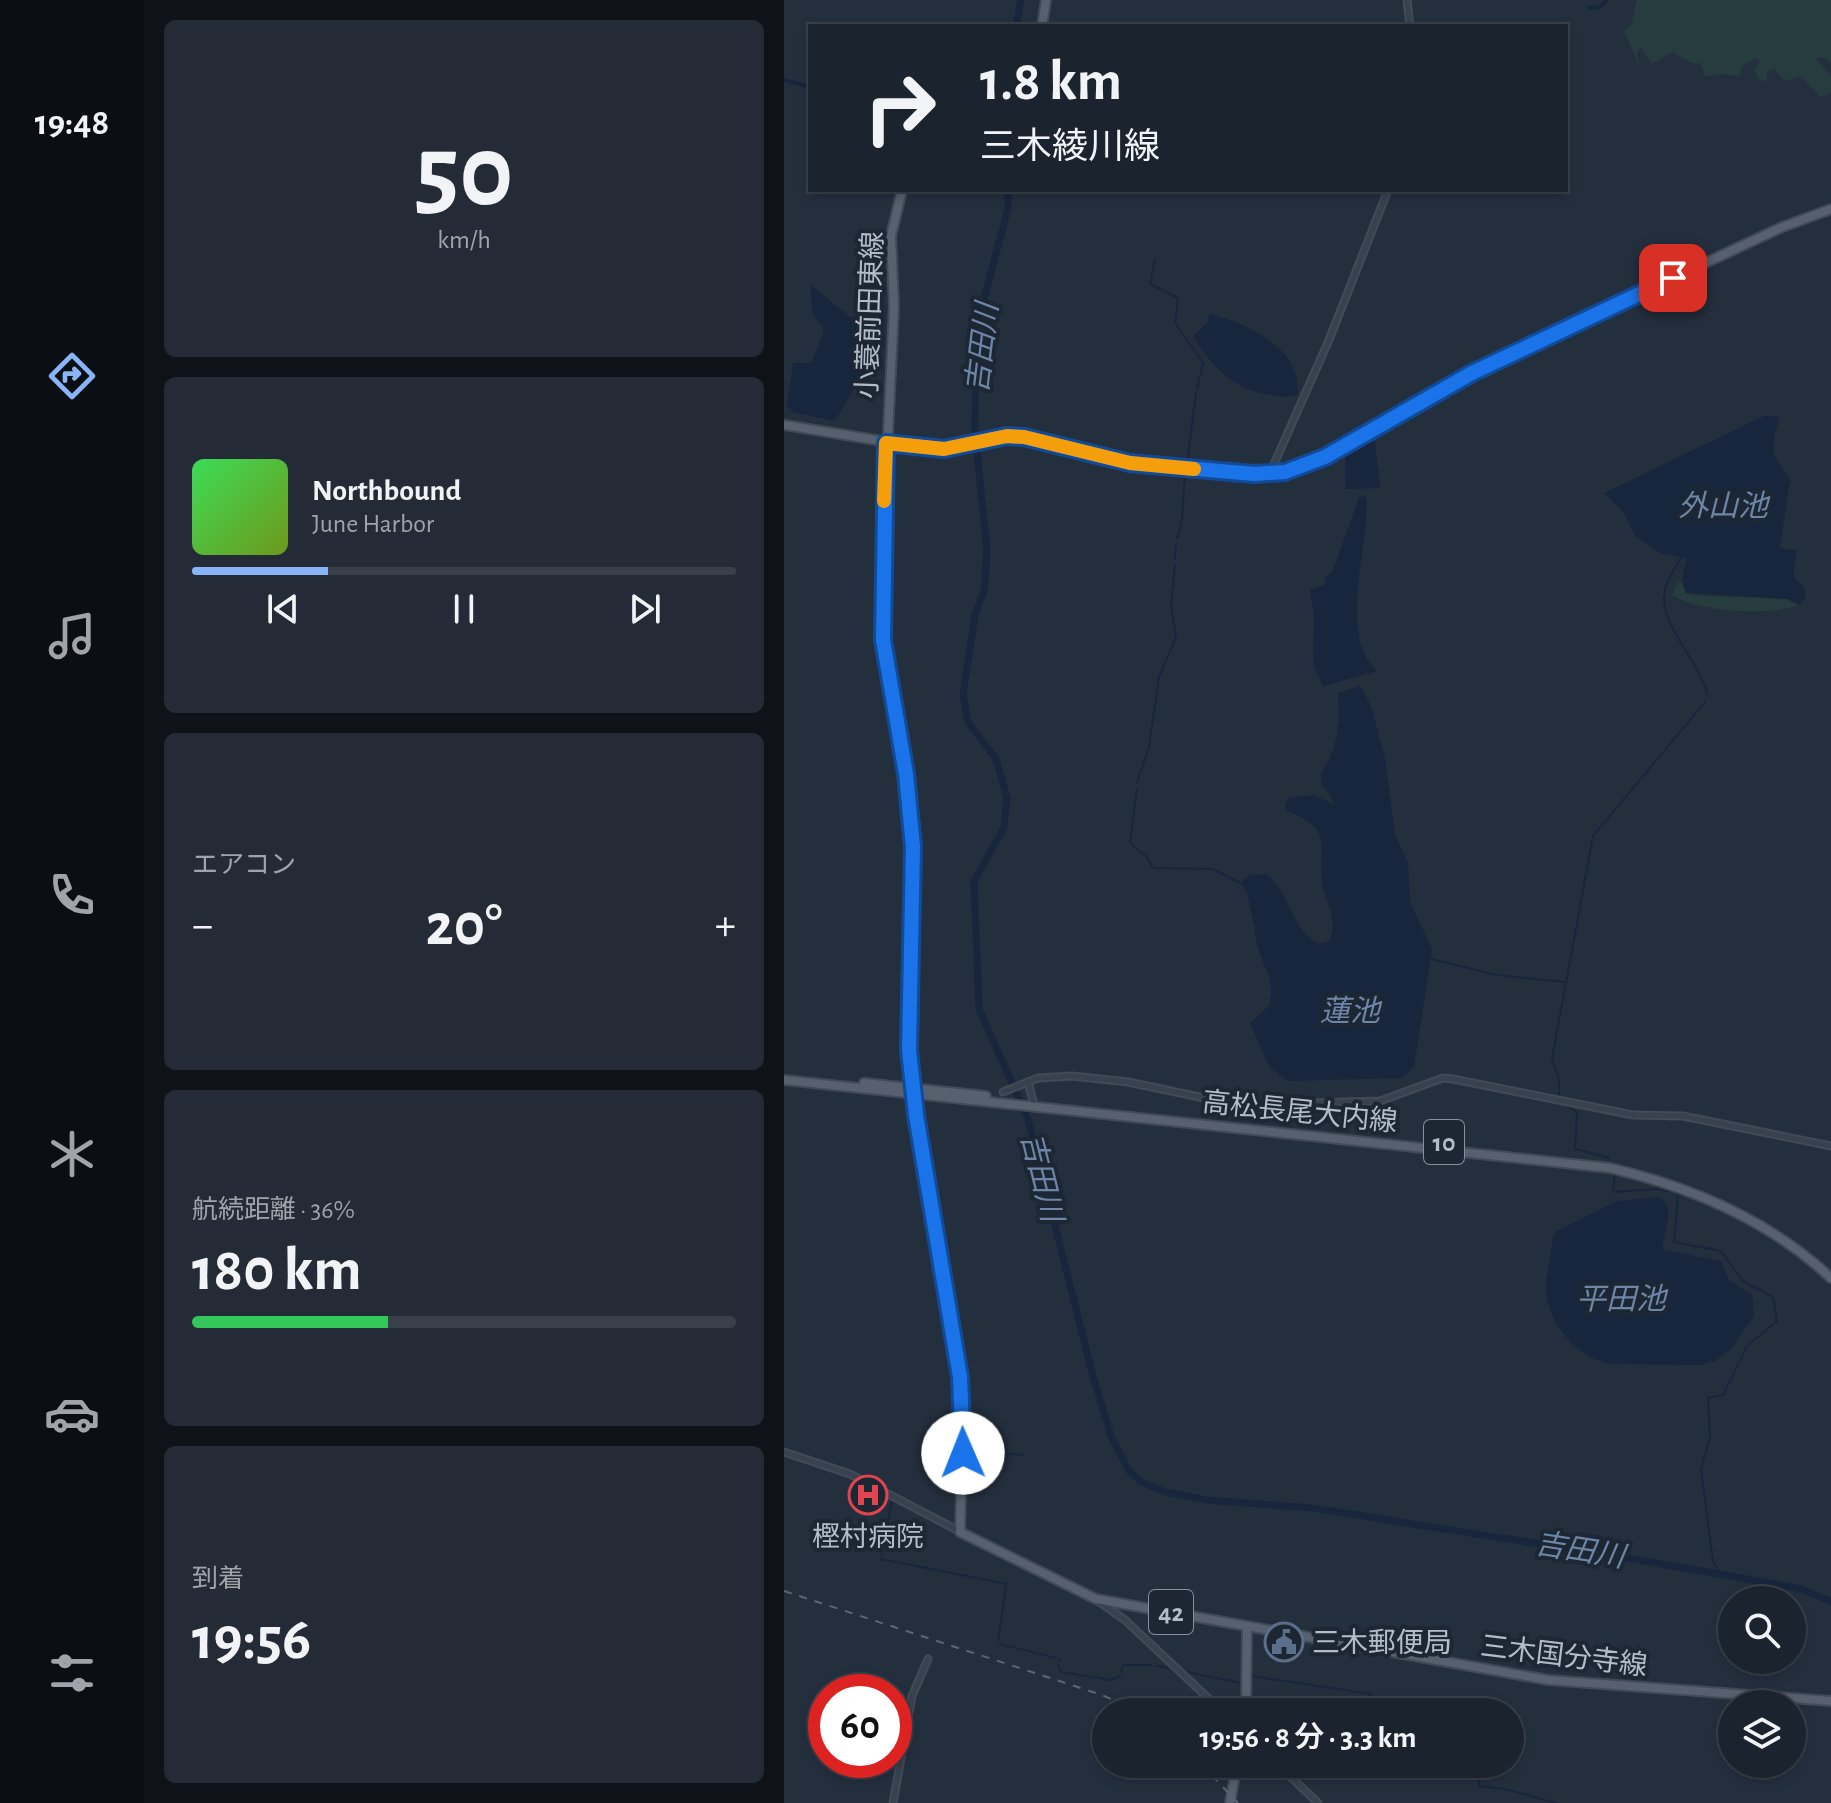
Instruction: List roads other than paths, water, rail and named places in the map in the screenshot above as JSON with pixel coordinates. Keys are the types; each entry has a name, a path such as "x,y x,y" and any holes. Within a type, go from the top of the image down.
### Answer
{"main road":[{"path":"1042,24 1046,0"},
{"name":"小蓑前田東線","path":"902,192 891,236 894,306 886,443 882,618 886,666 906,774 913,836 907,1020 913,1091 960,1377 963,1428 960,1532"},
{"path":"784,425 937,450 1024,437 1130,463 1270,474 1299,469 1509,355 1780,228 1831,209"},
{"name":"高松長尾大内線","path":"784,1077 913,1091 1007,1096 1032,1103 1610,1168 1664,1182 1720,1203 1769,1230 1831,1278"},
{"name":"高松長尾大内線","path":"1032,1103 1471,1145 1611,1163 1665,1177 1722,1199 1772,1226 1831,1271"},
{"name":"42","path":"960,1532 1096,1599 1247,1626"},
{"path":"1246,1698 1247,1626"},
{"name":"三木国分寺線","path":"1247,1626 1553,1681 1831,1701"},
{"path":"1230,1803 1234,1778"}],"street":[{"path":"1407,0 1410,24"},
{"path":"1270,474 1273,461 1329,340 1387,192"},
{"path":"1007,1096 1026,1083 1053,1076 1113,1080 1276,1113 1310,1103 1380,1101 1443,1078 1633,1115 1683,1116 1831,1146"},
{"path":"1026,1083 1032,1103"},
{"path":"784,1452 850,1474 960,1532"},
{"path":"1096,1599 1125,1620 1208,1698"},
{"path":"893,1803 912,1696 928,1659"},
{"path":"1292,1778 1318,1803"}],"water":[{"path":"811,285 848,315 875,331 885,346 877,349 835,421 793,412 787,405 793,363 811,363 823,334 823,327 812,313"},
{"path":"1210,314 1241,324 1270,340 1291,364 1297,378 1298,394 1282,397 1255,391 1224,374 1207,357 1193,336 1207,323"},
{"name":"外山池","path":"1766,415 1780,417 1773,446 1790,480 1780,548 1797,550 1793,576 1805,588 1805,599 1799,605 1788,599 1686,593 1682,582 1686,558 1662,554 1635,536 1623,512 1604,493"},
{"path":"1351,430 1375,441 1380,488 1345,489 1346,437"},
{"path":"1366,496 1357,612 1365,655 1377,671 1323,686 1313,664 1314,615 1310,590 1326,584 1324,578 1332,573 1359,497"},
{"name":"蓮池","path":"1361,686 1371,706 1385,758 1395,835 1408,862 1410,902 1432,949 1414,1067 1402,1078 1287,1081 1269,1066 1250,1023 1269,1006 1271,988 1242,881 1250,875 1267,874 1309,937 1319,944 1328,942 1333,921 1323,887 1319,833 1313,825 1285,810 1287,798 1313,795 1333,804 1321,777 1336,740 1338,693"},
{"name":"平田池","path":"1657,1197 1664,1201 1668,1213 1663,1250 1721,1261 1729,1280 1752,1295 1754,1316 1730,1350 1715,1361 1700,1365 1610,1364 1598,1361 1575,1346 1551,1313 1546,1287 1553,1237 1557,1231 1617,1201"}],"waterway":[{"name":"吉田川","path":"1016,24 1021,0"},
{"path":"1589,8 1600,7 1607,0"},
{"path":"784,80 808,86"},
{"name":"吉田川","path":"1008,192 1008,209 983,302 976,359 975,431 987,551 984,591 975,615 963,695 968,722 996,759 1007,797 1004,828 974,881 979,1009 1028,1119 1093,1376 1111,1436 1129,1471 1141,1482 1165,1492 1207,1500 1312,1508 1628,1558 1798,1588 1831,1601"},
{"path":"1155,259 1150,284 1178,298 1175,323 1203,363 1197,389"},
{"path":"1187,464 1196,393"},
{"path":"1177,538 1182,522 1186,473"},
{"path":"1175,559 1176,543"},
{"path":"1682,556 1666,586 1664,603 1673,629 1703,681 1707,694"},
{"path":"1137,782 1149,747 1159,677 1176,637 1171,606 1175,565"},
{"path":"1609,1158 1575,1149 1577,1112 1559,1101 1559,1079 1552,1059 1593,836 1705,702"},
{"path":"1137,788 1130,843 1147,857 1153,868 1213,869 1246,886"},
{"path":"1431,959 1497,975 1564,982"},
{"path":"1615,1174 1613,1192 1656,1189 1678,1193 1674,1242 1721,1251 1743,1281 1773,1297 1777,1321 1747,1346 1723,1395 1708,1398 1710,1437 1701,1469 1713,1561 1721,1575"},
{"path":"941,1446 958,1449"},
{"path":"965,1450 1023,1455"},
{"path":"892,1499 881,1559 1007,1584"},
{"path":"998,1641 1006,1587"},
{"path":"1000,1644 1056,1658"},
{"path":"1058,1665 1061,1672 1111,1680 1120,1676"},
{"path":"1121,1672 1123,1665 1151,1665"},
{"path":"1156,1666 1171,1668 1179,1675"},
{"path":"1186,1672 1241,1683"},
{"path":"1251,1676 1371,1694 1369,1698"},
{"path":"1479,1778 1479,1786 1505,1789 1556,1803"}],"railway":[{"path":"784,1591 1109,1698"},
{"path":"1214,1778 1238,1803"}],"place":[{"name":"樫村病院","path":"868,1495"},
{"name":"三木郵便局","path":"1284,1642"}]}
